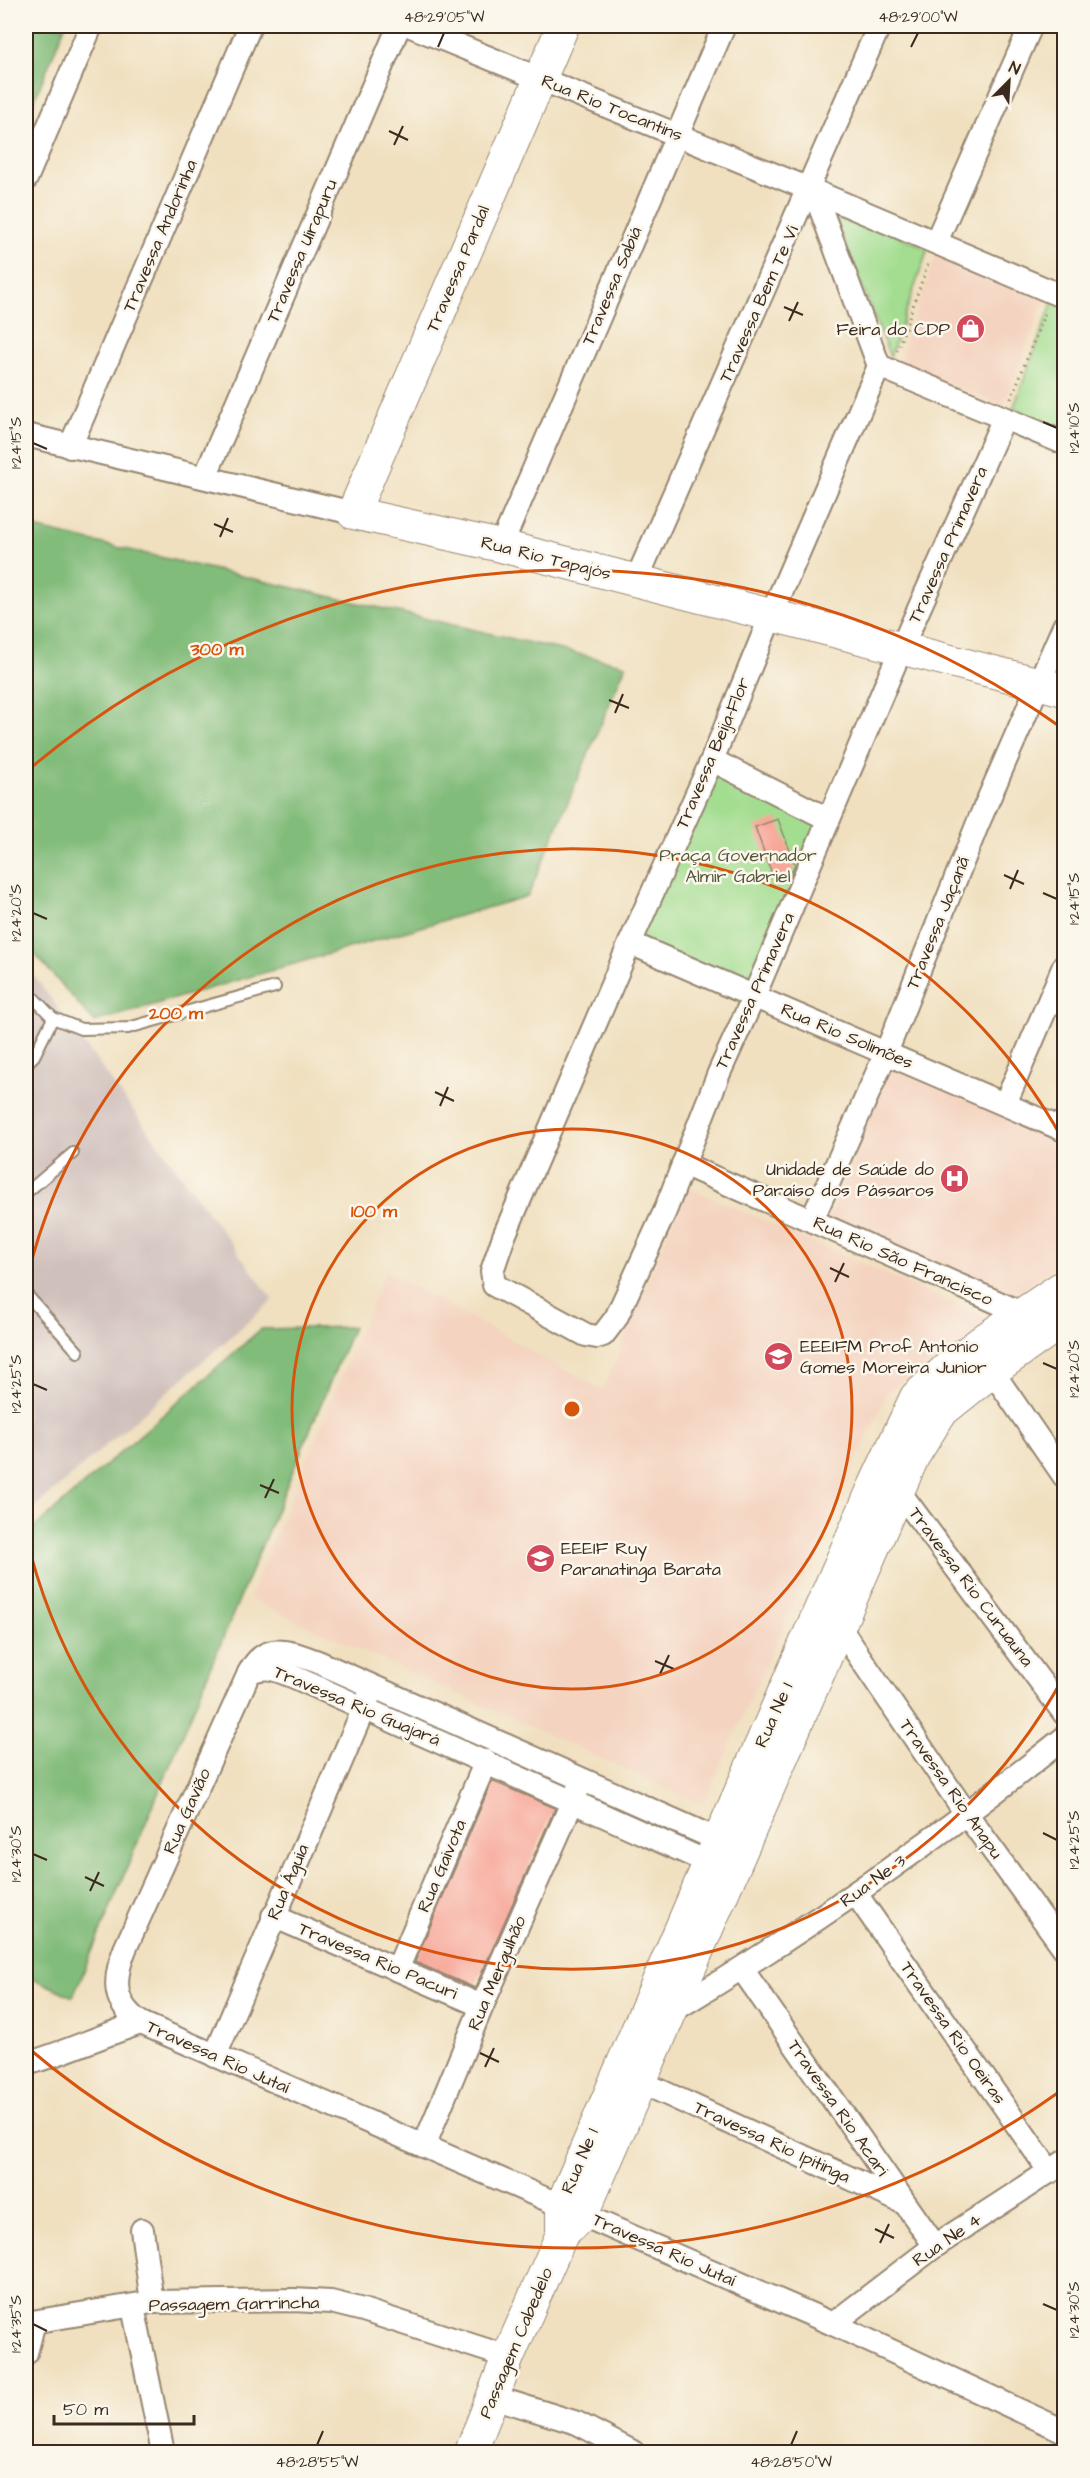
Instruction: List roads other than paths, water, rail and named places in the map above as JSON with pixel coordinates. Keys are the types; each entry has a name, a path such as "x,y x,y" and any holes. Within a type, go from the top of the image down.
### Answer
{"street":[{"path":"26,178 91,26"},
{"name":"Travessa Andorinha","path":"70,447 250,26"},
{"name":"Travessa Uirapuru","path":"205,477 399,26"},
{"name":"Rua Rio Tocantins","path":"411,26 1061,293"},
{"name":"Travessa Pardal","path":"353,513 563,26"},
{"name":"Travessa Sabiá","path":"501,546 724,26"},
{"name":"Travessa Bem Te Vi","path":"636,581 812,190 879,26"},
{"path":"936,243 1031,26"},
{"path":"812,190 885,368 1065,443"},
{"name":"Travessa Beija-Flor","path":"573,1328 494,1285 492,1271 630,943 712,760 771,616 885,368"},
{"name":"Travessa Primavera","path":"573,1328 586,1335 597,1337 603,1335 616,1318 901,649 1004,418"},
{"name":"Rua Rio Tapajós","path":"26,435 501,546 1052,686"},
{"name":"Travessa Jaçanã","path":"812,1221 886,1053 982,813 1052,686 1065,626"},
{"path":"712,760 828,819"},
{"name":"Rua Rio Solimões","path":"630,943 1065,1130"},
{"path":"1005,1104 1065,966"},
{"name":"Rua Rio São Francisco","path":"683,1164 1024,1314"},
{"name":"Rua Ne 1","path":"569,2218 641,2082 672,2011 725,1856 840,1628 913,1457 941,1412 997,1356 1024,1314 1065,1286"},
{"name":"Rua Ne 1","path":"569,2218 725,1856 873,1489 916,1397 953,1363 997,1356 1065,1320"},
{"path":"997,1356 1065,1476"},
{"name":"Travessa Rio Curuauna","path":"898,1490 1065,1713"},
{"name":"Travessa Rio Anapu","path":"840,1628 965,1812 1065,1948"},
{"name":"Travessa Rio Guajará","path":"249,1673 261,1656 281,1651 318,1662 373,1686 483,1752 572,1801 725,1856"},
{"name":"Travessa Rio Guajará","path":"249,1673 260,1668 275,1669 364,1708 483,1752 583,1780 725,1856"},
{"name":"Rua Gavião","path":"125,1949 249,1673"},
{"name":"Rua Águia","path":"215,2056 373,1686"},
{"name":"Rua Ne 3","path":"672,2011 742,1969 856,1894 1065,1738"},
{"name":"Rua Gaivota","path":"398,1970 483,1752"},
{"name":"Rua Mergulhão","path":"424,2146 482,2006 583,1780"},
{"name":"Travessa Rio Oeiras","path":"856,1894 1058,2167"},
{"name":"Travessa Rio Pacuri","path":"273,1916 482,2006"},
{"name":"Travessa Rio Jutaí","path":"125,1949 117,1968 118,1992 126,2012 141,2023 424,2146 569,2218 833,2324 1065,2430"},
{"name":"Travessa Rio Acari","path":"742,1969 935,2246"},
{"path":"26,2064 141,2023"},
{"name":"Travessa Rio Ipitinga","path":"641,2082 904,2202"},
{"name":"Rua Ne 4","path":"833,2324 935,2246 1058,2167"},
{"name":"Passagem Cabedelo","path":"471,2452 508,2356 569,2218"},
{"path":"142,2230 142,2304 163,2452"},
{"name":"Passagem Garrincha","path":"30,2322 142,2304 293,2300 331,2302 508,2356"},
{"path":"26,2353 30,2322"},
{"path":"493,2397 577,2422 633,2452"}],"lane":[{"path":"26,990 53,1018 81,1029 128,1028 275,987"},
{"path":"26,1064 34,1056 53,1018"},
{"path":"26,1193 73,1153"},
{"path":"26,1294 78,1352"}],"place":[{"name":"Feira do CDP","path":"971,329"},
{"name":"Unidade de Saúde do Paraíso dos Pássaros","path":"955,1179"},
{"name":"EEEIFM Prof Antonio Gomes Moreira Junior","path":"779,1356"},
{"name":"EEEIF Ruy Paranatinga Barata","path":"540,1558"}],"park label":[{"name":"Praça Governador Almir Gabriel","path":"738,865"}]}
